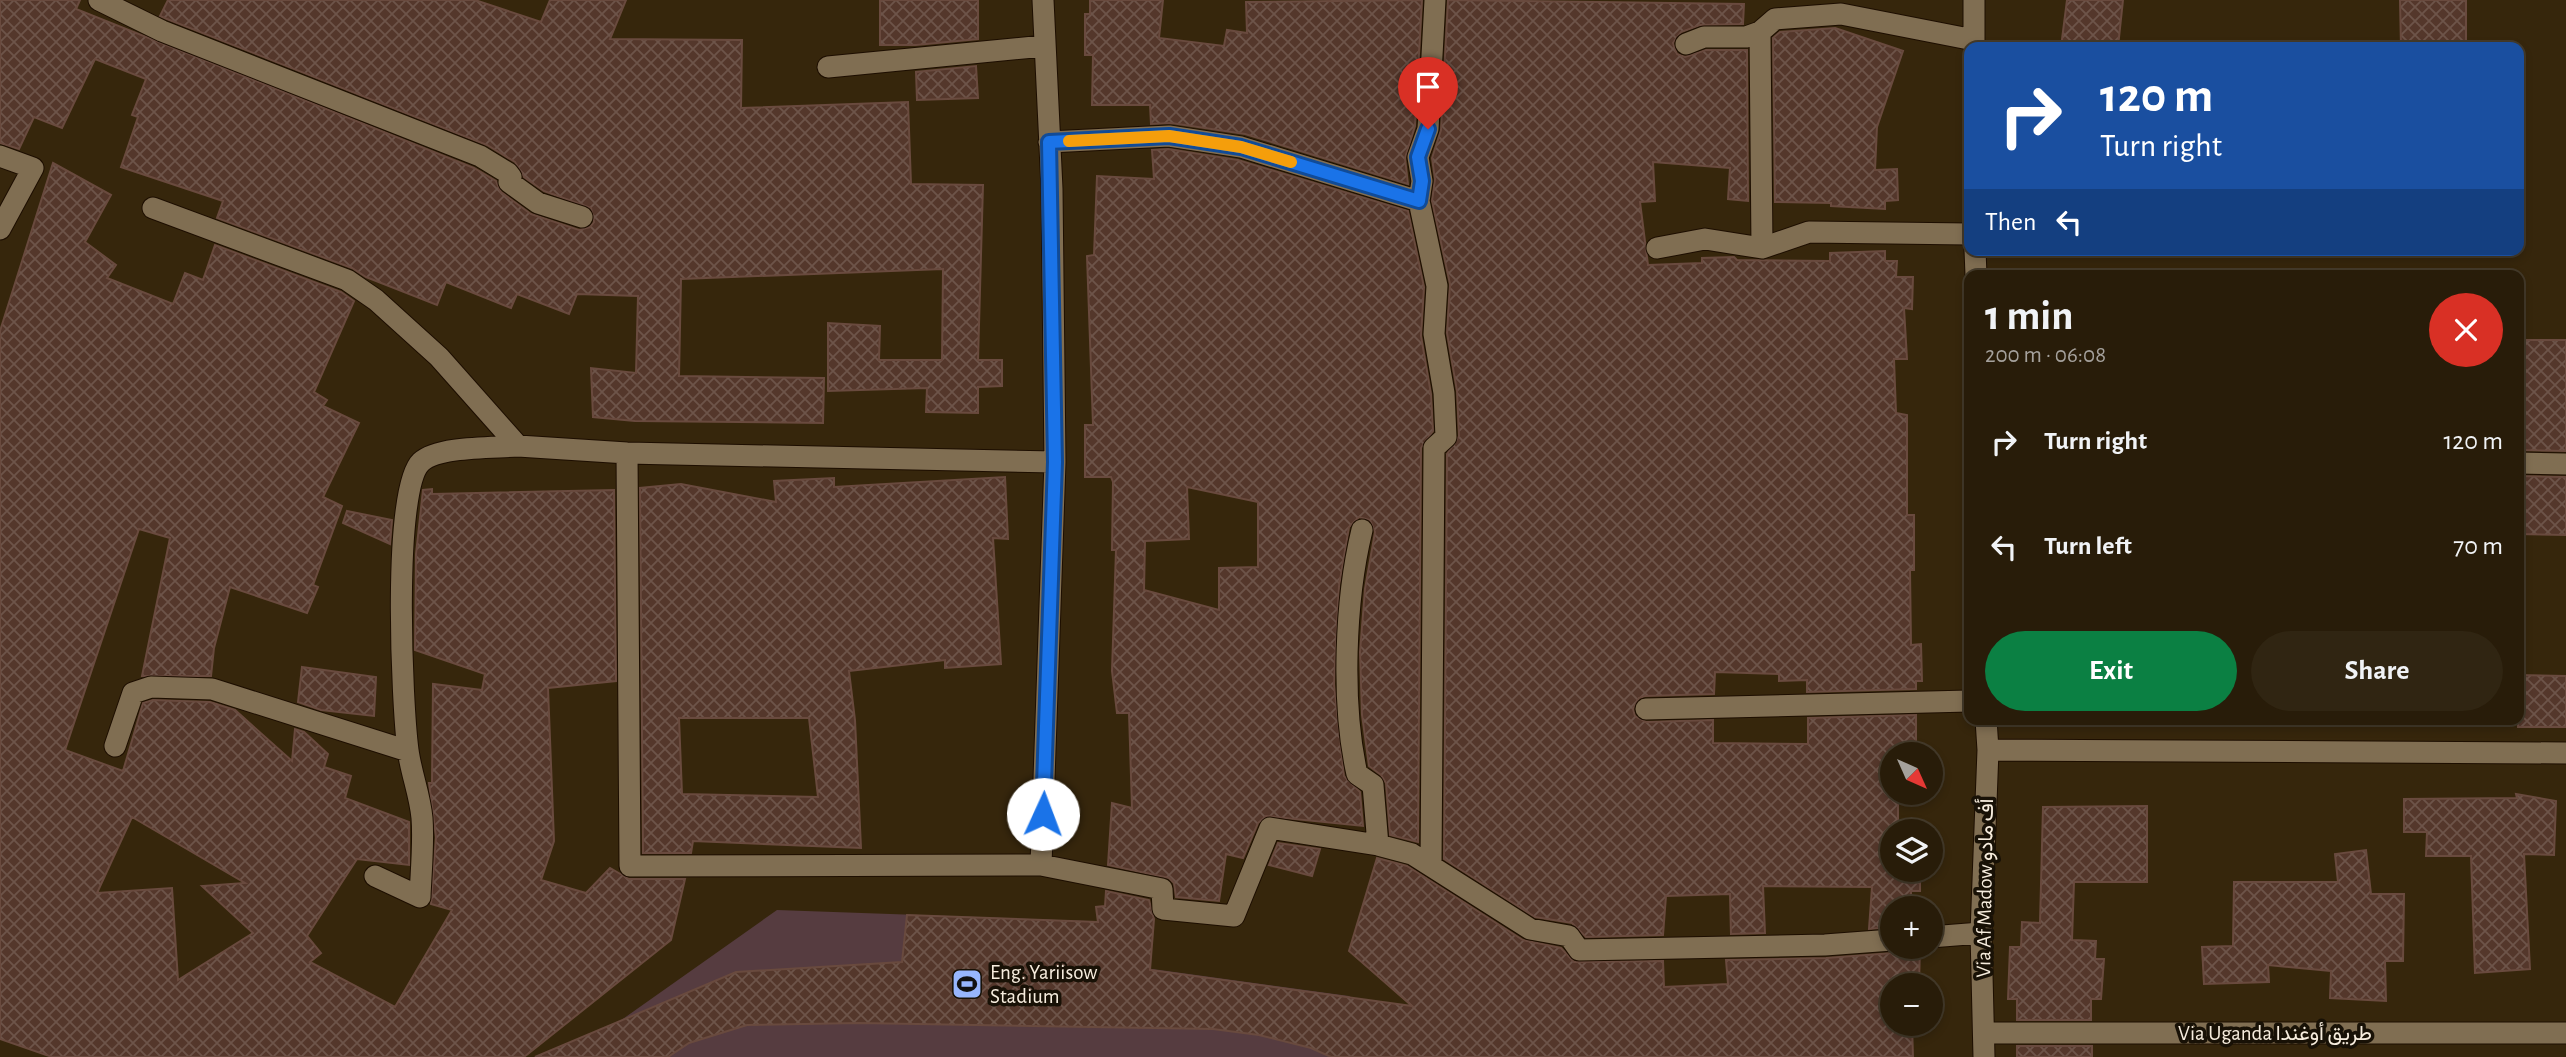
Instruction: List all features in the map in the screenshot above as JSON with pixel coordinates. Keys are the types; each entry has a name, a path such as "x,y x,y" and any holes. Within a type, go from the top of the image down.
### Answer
{"street":[{"path":"99,0 162,31 480,156 508,173 511,177 509,182 538,203 582,217"},
{"path":"1041,865 1055,462 1049,142 1043,0"},
{"path":"1432,866 1434,448 1446,437 1444,393 1434,334 1437,286 1419,201 1422,181 1418,157 1428,129 1435,0"},
{"path":"1974,0 1974,42"},
{"path":"1686,44 1704,37 1746,37 1760,32 1775,19 1841,14 1969,42"},
{"path":"1760,32 1762,248"},
{"path":"828,67 1044,47"},
{"path":"1049,142 1169,136 1241,147 1419,201"},
{"path":"0,156 33,168 0,229"},
{"path":"153,208 347,280 376,300 439,357 518,446"},
{"path":"1657,248 1705,239 1762,248 1809,232 1964,234"},
{"path":"375,876 420,897 422,818 408,751 400,656 406,509 411,476 419,464 432,453 518,446 627,453 1055,462"},
{"path":"627,453 630,866 1041,865 1162,889 1163,909 1234,916 1270,828 1378,845 1412,854 1530,929 1569,936 1579,950 1825,945 1880,941"},
{"path":"2524,463 2566,464"},
{"path":"1362,530 1353,579 1348,695 1357,774 1373,785 1378,845"},
{"path":"115,746 133,693 151,687 212,689 408,751"},
{"path":"1646,709 1964,701"},
{"name":"Via Af Madow أف مادو","path":"1984,1057 1981,933 1988,750 1986,725"},
{"path":"1988,750 2566,753"},
{"path":"1943,936 1981,933"},
{"name":"Via Uganda طريق أوغندا","path":"1983,1033 2566,1033"}],"shaded area":[{"name":"Eng. Yariisow Stadium","path":"777,910 1142,923 1138,967 1349,996 1442,1057 569,1057"}],"building":[{"path":"0,0 80,0 76,9 474,168 496,181 501,192 531,214 579,230 590,227 594,222 591,208 544,191 524,177 515,162 487,145 160,16 168,0 475,0 541,22 550,0 626,0 610,39 742,40 741,108 908,102 911,184 983,185 978,360 1002,360 1002,386 978,387 978,413 926,412 927,388 828,391 828,323 880,326 879,360 942,360 943,269 681,279 679,376 824,378 823,423 635,421 593,417 591,368 636,373 638,296 577,294 569,314 517,294 511,308 446,282 437,305 366,277 352,268 217,218 223,201 121,167 138,117 132,115 146,79 95,59 62,128 34,117 19,149 0,143"},
{"path":"880,0 978,0 978,39 916,45 880,45"},
{"path":"1090,0 1163,0 1159,38 1224,46 1227,30 1247,33 1246,2 1422,0 1415,126 1405,158 1408,184 1245,134 1171,123 1151,124 1150,105 1092,105 1093,55 1085,55 1085,14 1090,14"},
{"path":"1448,0 1744,4 1743,24 1700,25 1681,32 1673,43 1677,54 1685,57 1706,50 1747,50 1748,201 1728,199 1730,168 1653,162 1655,201 1640,202 1648,265 1702,263 1702,258 1734,257 1737,260 1830,261 1830,253 1885,251 1885,261 1897,261 1896,277 1913,277 1912,309 1904,308 1907,359 1894,359 1896,413 1907,415 1907,515 1914,515 1914,570 1910,570 1911,645 1921,644 1922,681 1916,681 1916,689 1807,692 1807,680 1779,681 1779,674 1715,672 1714,694 1645,696 1639,698 1633,709 1635,716 1646,722 1713,720 1713,743 1808,744 1808,718 1916,715 1916,742 1880,742 1880,805 1898,805 1898,819 1880,819 1880,882 1920,882 1920,891 1911,891 1911,896 1880,896 1880,928 1869,929 1872,887 1763,886 1765,933 1731,934 1730,894 1666,896 1663,935 1586,937 1572,923 1535,917 1444,859 1447,454 1459,436 1457,391 1447,333 1450,284 1432,201 1435,179 1432,158 1441,130"},
{"path":"2067,0 2123,0 2119,42 2062,42"},
{"path":"2400,0 2466,0 2466,42 2401,42"},
{"path":"1835,28 1903,51 1877,127 1875,170 1897,169 1898,200 1885,201 1885,209 1831,206 1831,203 1775,202 1773,38 1780,32"},
{"path":"976,66 978,98 917,100 916,72"},
{"path":"1168,149 1238,160 1408,211 1424,287 1421,336 1431,394 1433,431 1421,448 1418,842 1390,835 1386,783 1381,775 1369,766 1362,715 1360,652 1365,589 1375,532 1370,520 1359,517 1349,527 1339,586 1334,684 1344,776 1360,792 1363,826 1266,816 1258,823 1243,858 1226,854 1219,901 1176,897 1174,883 1169,878 1108,865 1112,803 1132,808 1129,713 1117,713 1112,671 1116,550 1112,550 1113,482 1111,477 1085,477 1085,425 1093,425 1087,256 1094,255 1097,176 1154,179 1152,150","holes":["1187,487 1258,502 1258,567 1219,568 1219,610 1144,590 1145,541 1189,539"]},
{"path":"53,163 111,195 85,242 116,265 107,278 173,304 185,273 203,280 215,245 341,292 354,301 314,392 327,400 323,406 359,423 323,497 342,506 313,585 318,587 307,613 230,587 214,648 211,676 142,676 170,538 139,529 65,750 123,771 143,703 153,700 210,702 235,710 292,761 295,729 304,732 328,754 324,767 351,776 345,798 409,822 409,865 357,859 307,936 321,953 310,962 395,1007 452,910 431,904 436,837 429,783 432,783 433,684 482,690 485,674 415,650 416,554 423,490 432,489 432,494 614,490 616,681 548,688 554,841 541,880 586,893 610,868 629,879 685,879 671,940 524,1057 52,1057 0,1039 0,331","holes":["132,817 245,883 202,886 253,933 178,980 172,888 97,893"]},
{"path":"2524,340 2566,340 2566,451 2524,450"},
{"path":"2524,476 2566,477 2566,535 2524,534"},
{"path":"1005,477 1008,539 993,538 1001,664 945,668 945,660 849,671 855,720 861,848 693,841 691,853 643,853 640,488 681,484 776,502 774,481 834,478 834,487","holes":["679,718 809,718 818,797 682,794"]},
{"path":"347,511 392,520 390,544 343,523"},
{"path":"302,667 376,677 374,716 321,710 298,702"},
{"path":"2524,675 2566,676 2566,727 2518,727 2524,725"},
{"path":"2516,794 2556,801 2554,855 2524,854 2530,969 2475,973 2471,856 2426,856 2427,832 2404,832 2404,799 2517,798"},
{"path":"2147,806 2147,882 2074,882 2072,940 2096,941 2095,959 2104,959 2101,999 2091,999 2091,1020 2017,1020 2017,999 2008,999 2010,947 2021,947 2022,922 2040,923 2043,807"},
{"path":"1278,843 1320,849 1312,876 1269,865"},
{"path":"2366,850 2371,894 2404,894 2403,961 2385,961 2386,1001 2330,998 2331,971 2268,965 2269,982 2204,984 2202,947 2233,946 2234,882 2338,882 2335,854"},
{"path":"1377,858 1407,866 1523,940 1561,948 1574,962 1663,961 1664,987 1728,984 1726,960 1880,954 1880,959 1920,959 1919,973 1880,973 1880,1036 1912,1036 1913,1057 1331,1057 1311,1048 1259,1035 1213,1029 859,1023 747,1025 689,1043 668,1057 535,1057 736,972 902,962 907,915 1098,922 1096,907 1105,906 1106,891 1149,900 1154,919 1150,970 1412,1006 1349,951"},
{"path":"2017,1046 2092,1046 2092,1057 2017,1057"}],"slow traffic":[{"path":"1069,141 1169,136 1241,147 1291,162"}],"place":[{"name":"Eng. Yariisow Stadium","path":"967,984"}],"route":[{"path":"1043,814 1055,462 1052,189 1049,142 1169,136 1241,147 1419,201 1422,181 1418,157 1428,129"}]}
